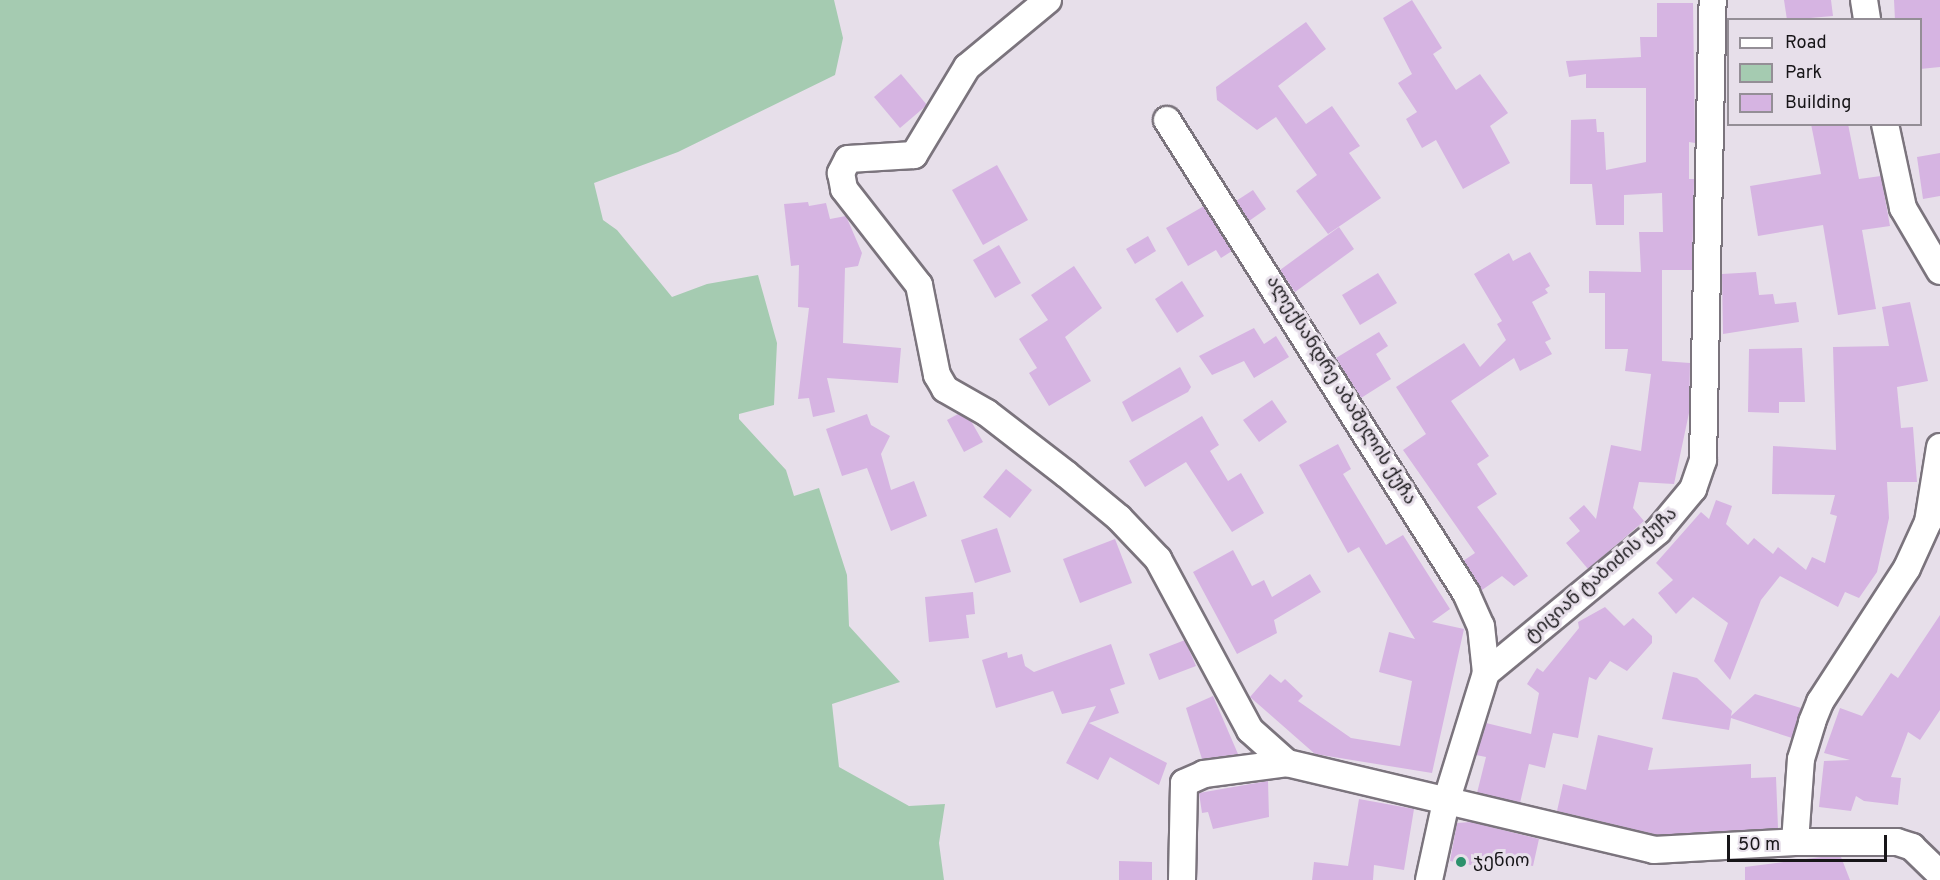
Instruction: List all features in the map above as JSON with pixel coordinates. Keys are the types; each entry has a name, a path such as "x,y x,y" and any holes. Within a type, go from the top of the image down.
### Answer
{"street":[{"path":"1048,0 967,67 914,155 848,159 841,173 844,189 920,285 937,375 945,389 987,413 1066,474 1119,518 1158,559 1250,730 1287,763"},
{"name":"ტიციან ტაბიძის ქუჩა","path":"1486,673 1658,531 1693,489 1703,460 1713,0"},
{"path":"1864,0 1867,18"},
{"name":"ალექსანდრე აბაშელის ქუჩა","path":"1167,120 1466,593 1480,626 1486,673"},
{"path":"1885,126 1903,208 1940,271"},
{"path":"1794,842 1802,759 1812,722 1820,702 1907,568 1928,522 1940,447"},
{"path":"1429,880 1446,802 1486,673"},
{"path":"1182,880 1184,783 1204,774 1287,763 1654,850 1794,842 1897,842 1912,847 1940,874"}],"green space":[{"path":"0,0 834,0 843,38 835,75 678,152 594,183 603,220 617,230 672,297 707,284 758,275 777,343 774,405 739,414 739,419 786,470 794,496 819,488 847,575 849,626 900,682 832,704 839,767 909,806 945,804 939,843 944,880 0,880"}],"building":[{"path":"1412,0 1442,48 1433,54 1456,90 1480,74 1508,113 1490,126 1510,163 1463,189 1436,140 1422,148 1406,119 1417,112 1398,83 1412,74 1383,18"},
{"path":"1784,0 1831,0 1833,16 1787,18"},
{"path":"1894,0 1940,0 1940,67 1922,69 1922,18 1895,18"},
{"path":"1657,3 1693,3 1695,143 1689,142 1689,179 1694,179 1692,270 1662,270 1662,361 1690,363 1689,413 1674,484 1639,482 1633,508 1644,521 1588,569 1566,543 1580,531 1569,518 1584,505 1596,519 1611,445 1641,451 1651,374 1625,371 1628,349 1605,349 1605,293 1589,293 1589,271 1641,272 1639,232 1663,232 1662,193 1624,195 1624,225 1596,225 1592,184 1570,184 1571,120 1596,119 1597,132 1604,132 1606,170 1646,162 1646,88 1586,88 1586,74 1569,77 1566,61 1641,57 1640,37 1657,37"},
{"path":"1306,22 1326,49 1278,86 1306,124 1332,106 1360,146 1349,153 1381,198 1328,234 1296,191 1317,175 1276,117 1257,130 1217,100 1216,87"},
{"path":"901,74 927,105 900,128 874,97"},
{"path":"1811,126 1848,126 1859,179 1881,176 1890,226 1862,230 1876,309 1838,315 1823,225 1758,236 1750,186 1821,174"},
{"path":"1940,153 1940,196 1923,199 1917,157"},
{"path":"997,165 1028,220 983,245 952,190"},
{"path":"1253,190 1266,209 1249,221 1236,201"},
{"path":"808,202 809,206 826,203 830,219 846,216 862,253 858,266 845,268 843,343 901,348 898,383 827,378 835,412 813,417 809,398 798,399 809,308 798,307 799,265 791,266 784,204"},
{"path":"1204,206 1232,251 1221,258 1216,250 1188,266 1166,228"},
{"path":"1339,227 1354,249 1295,292 1280,270"},
{"path":"1148,236 1156,251 1135,264 1126,249"},
{"path":"999,245 1021,283 995,298 973,260"},
{"path":"1530,252 1550,286 1545,289 1548,293 1532,302 1551,339 1545,342 1552,354 1520,371 1514,358 1451,401 1489,456 1477,464 1497,494 1477,507 1528,576 1514,586 1502,576 1482,590 1463,561 1475,553 1403,450 1426,434 1396,387 1464,343 1480,367 1506,340 1497,324 1502,321 1474,274 1509,253 1513,261"},
{"path":"1074,266 1102,308 1065,337 1091,381 1049,406 1029,373 1037,368 1019,339 1048,320 1031,295"},
{"path":"1756,272 1759,295 1773,294 1775,304 1796,302 1799,322 1723,334 1722,274"},
{"path":"1378,273 1397,303 1360,325 1342,295"},
{"path":"1182,281 1204,316 1177,333 1155,299"},
{"path":"1910,302 1928,381 1897,387 1901,428 1913,427 1917,482 1887,482 1889,518 1877,572 1859,598 1845,592 1838,607 1780,576 1761,600 1730,680 1714,661 1728,623 1693,597 1676,614 1658,593 1673,580 1656,563 1701,512 1709,519 1716,500 1732,506 1726,524 1748,545 1754,538 1773,554 1778,547 1806,570 1812,557 1825,563 1837,516 1830,514 1835,495 1772,494 1773,446 1836,450 1833,347 1889,346 1882,307"},
{"path":"1254,328 1264,344 1276,336 1289,357 1254,378 1244,361 1212,375 1199,356"},
{"path":"1379,332 1388,346 1376,354 1391,379 1361,398 1336,358"},
{"path":"1802,348 1805,402 1779,402 1779,413 1748,412 1749,349"},
{"path":"1180,367 1191,387 1188,392 1132,422 1122,402"},
{"path":"1272,400 1287,422 1259,442 1243,420"},
{"path":"867,414 871,425 890,436 881,454 891,490 914,481 927,516 891,531 867,468 842,476 826,429"},
{"path":"958,414 971,421 983,442 964,452 947,420"},
{"path":"1202,416 1219,445 1210,451 1228,481 1241,473 1264,513 1232,532 1186,462 1145,487 1129,461"},
{"path":"1338,444 1351,469 1343,474 1386,545 1403,535 1450,609 1432,622 1464,629 1432,773 1315,754 1250,697 1270,674 1281,683 1285,679 1303,696 1298,701 1351,738 1400,746 1412,681 1379,672 1389,632 1415,639 1359,547 1348,553 1299,465"},
{"path":"1006,469 1032,490 1010,518 983,497"},
{"path":"997,528 1011,572 975,583 961,540"},
{"path":"1115,539 1132,583 1080,603 1063,559"},
{"path":"1233,550 1252,586 1264,580 1272,597 1310,574 1321,592 1274,620 1277,633 1237,654 1193,572"},
{"path":"973,592 975,614 966,615 969,638 929,642 925,597"},
{"path":"1605,607 1624,626 1633,618 1652,636 1652,643 1627,671 1610,661 1596,680 1589,677 1578,738 1553,733 1545,768 1529,764 1520,803 1477,793 1486,757 1476,755 1486,723 1531,734 1539,693 1527,684 1537,668 1543,672 1579,628 1578,622"},
{"path":"1940,615 1940,710 1920,740 1908,732 1891,777 1901,778 1898,805 1864,801 1856,796 1851,811 1819,807 1824,761 1850,760 1824,753 1840,708 1862,716 1891,673 1898,678"},
{"path":"1185,640 1196,666 1159,680 1149,654"},
{"path":"1111,644 1125,684 1110,689 1119,713 1089,723 1167,763 1159,785 1110,757 1098,780 1066,763 1096,706 1062,714 1053,691 996,708 982,660 1007,652 1008,658 1022,654 1025,666 1034,672"},
{"path":"1673,672 1697,678 1732,711 1731,716 1755,694 1801,708 1792,738 1731,718 1729,730 1662,719"},
{"path":"1213,696 1238,754 1202,759 1186,708"},
{"path":"1598,735 1653,748 1648,770 1751,764 1751,778 1776,777 1778,828 1658,835 1557,811 1563,784 1586,790"},
{"path":"1268,781 1269,817 1213,829 1208,812 1202,813 1199,793"},
{"path":"1359,799 1414,809 1404,870 1374,865 1373,880 1312,880 1314,862 1348,866"},
{"path":"1471,822 1539,839 1533,866 1488,857 1486,868 1450,861 1457,823"},
{"path":"1821,857 1841,857 1850,880 1745,880 1745,867"},
{"path":"1119,861 1152,862 1152,880 1119,880"}],"place":[{"name":"ჯენიო","path":"1461,862"}]}
